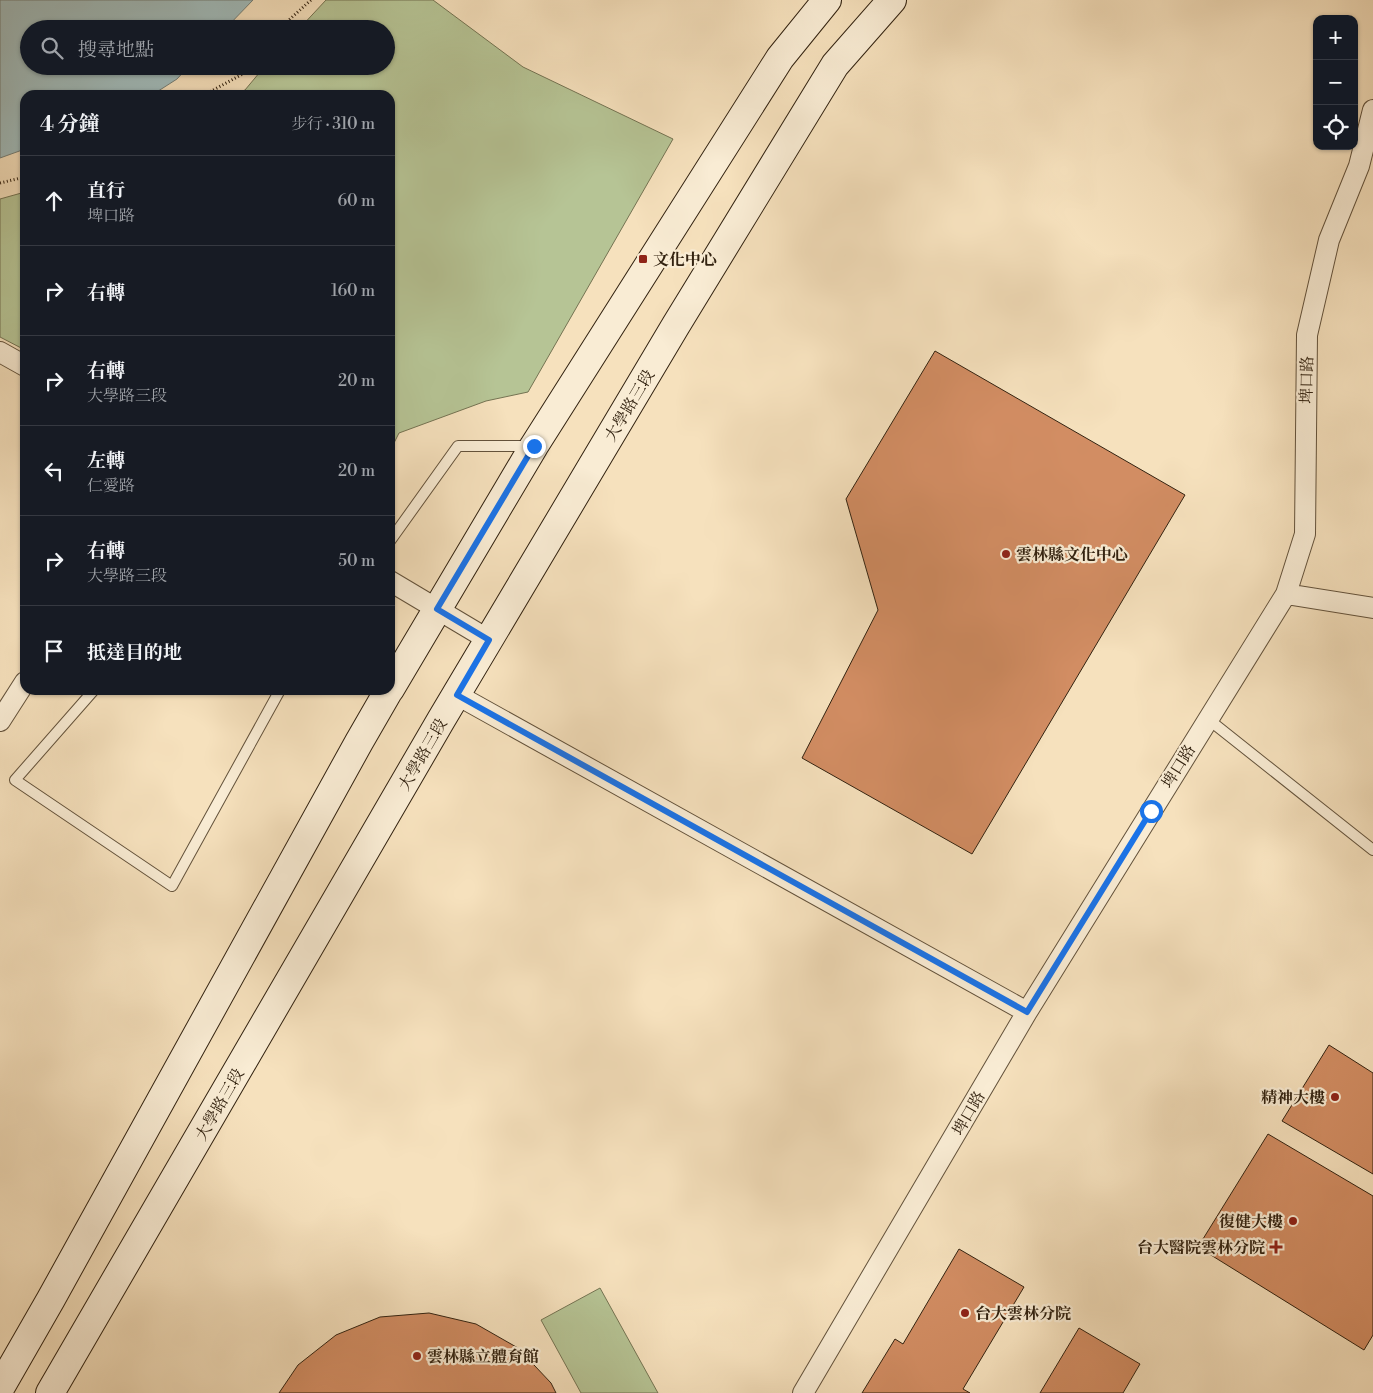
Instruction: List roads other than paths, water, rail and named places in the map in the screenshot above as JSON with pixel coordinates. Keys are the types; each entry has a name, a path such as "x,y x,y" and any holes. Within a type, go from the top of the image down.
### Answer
{"street":[{"path":"395,681 534,446 780,58 827,0"},
{"name":"大學路三段","path":"50,1393 489,640 676,325 835,65 892,0"},
{"name":"埤口路","path":"803,1393 1027,1012 1286,594 1304,534 1307,335 1329,240 1366,167 1373,110"},
{"path":"0,352 20,363"},
{"path":"395,584 489,640"},
{"path":"1286,594 1373,608"},
{"path":"0,721 20,690"},
{"path":"0,1388 51,1300 359,742 387,695"},
{"path":"457,695 1027,1012"}],"lane":[{"path":"395,534 458,446 534,446"},
{"path":"90,695 15,780 172,886 277,695"},
{"path":"1208,719 1373,850"}],"water":[{"path":"0,0 253,0 234,20 20,20 20,75 181,75 160,90 20,90 20,151 0,158"}],"place":[{"name":"文化中心","path":"643,259"},
{"name":"雲林縣文化中心","path":"1006,554"},
{"name":"精神大樓","path":"1335,1097"},
{"name":"復健大樓","path":"1293,1221"},
{"name":"台大醫院雲林分院","path":"1276,1247"},
{"name":"台大雲林分院","path":"965,1313"},
{"name":"雲林縣立體育館","path":"417,1356"}]}
